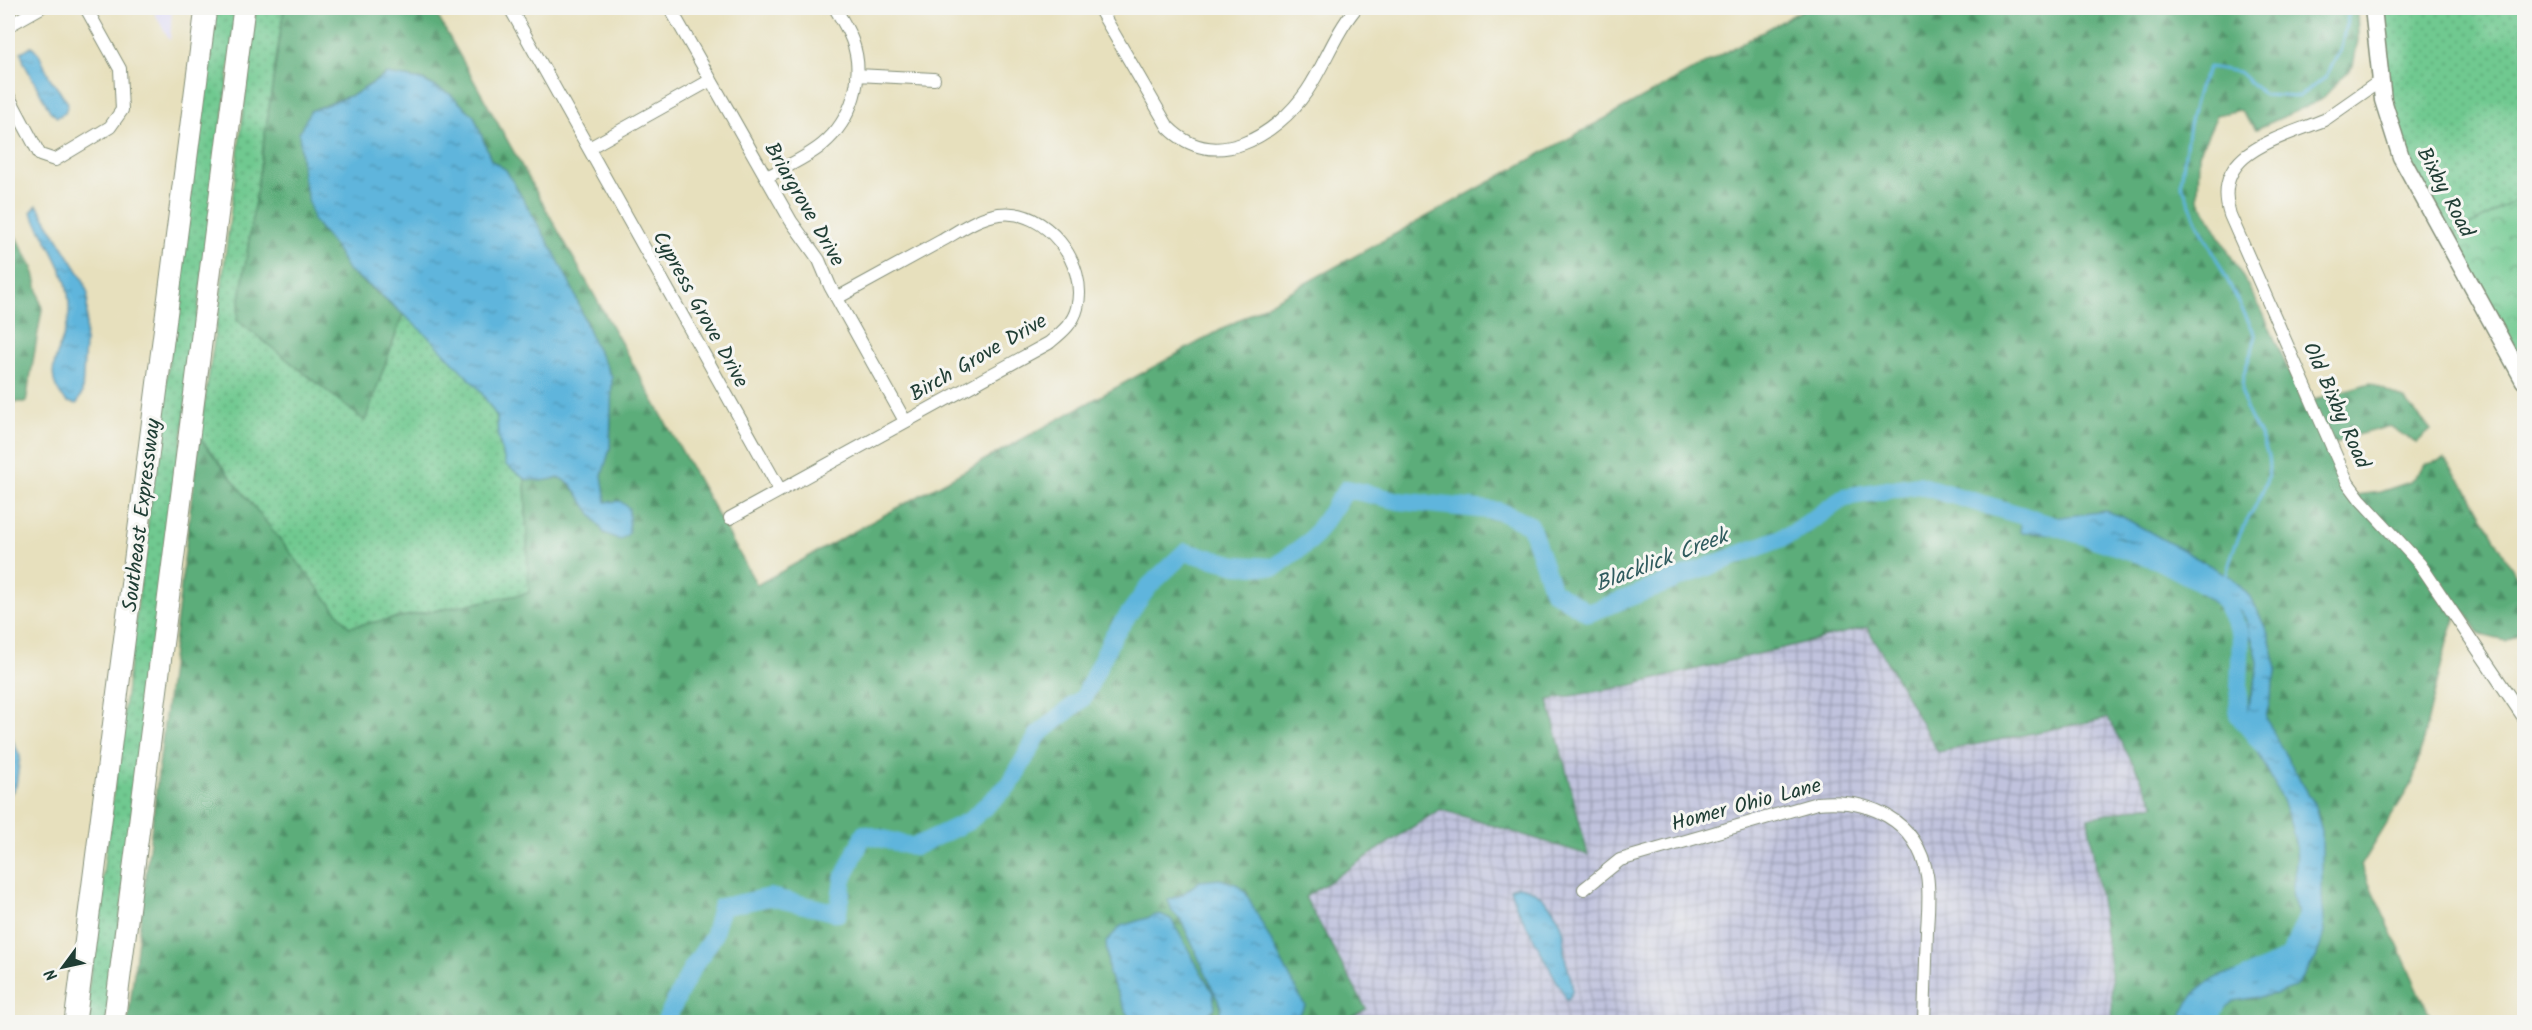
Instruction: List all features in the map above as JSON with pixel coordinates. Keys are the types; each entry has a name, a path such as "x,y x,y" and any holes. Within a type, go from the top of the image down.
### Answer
{"highway":[{"name":"Southeast Expressway","path":"75,1023 206,8"},
{"name":"Southeast Expressway","path":"114,1023 244,8"}],"street":[{"path":"8,26 40,8"},
{"path":"8,95 40,155 55,160 110,127 122,110 120,69 86,8"},
{"name":"Cypress Grove Drive","path":"510,8 780,490"},
{"name":"Briargrove Drive","path":"670,8 791,221 819,260 837,298 905,421"},
{"path":"766,177 811,153 831,136 848,112 855,93 857,75 852,40 835,8"},
{"path":"1099,8 1160,115 1176,135 1207,149 1228,148 1251,141 1281,119 1299,102 1316,77 1335,38 1356,8"},
{"name":"Bixby Road","path":"2373,8 2385,110 2401,158 2524,381"},
{"path":"857,75 934,79"},
{"path":"589,148 711,80"},
{"name":"Old Bixby Road","path":"2380,81 2326,119 2254,149 2235,166 2228,178 2226,190 2230,215 2348,483 2420,564 2524,718"},
{"name":"Birch Grove Drive","path":"729,518 1061,333 1071,322 1077,309 1079,293 1077,279 1067,256 1050,230 1025,215 1010,212 981,219 837,298"},
{"name":"Homer Ohio Lane","path":"1584,889 1620,860 1673,843 1816,803 1840,800 1864,805 1890,818 1907,832 1923,860 1929,891 1924,1023"}],"shaded area":[{"path":"152,8 172,8 170,41 160,23"},
{"path":"1867,627 1938,752 2108,718 2156,805 2089,819 2111,973 2113,1022 1343,1022 1366,1009 1305,897 1440,809 1587,855 1548,700 1632,685"}],"green space":[{"path":"214,8 237,8 107,1022 84,1022"},
{"path":"256,8 284,8 237,320 365,420 403,314 442,348 468,374 489,402 497,418 499,442 503,455 514,470 525,479 529,593 348,627 199,437 218,315"},
{"path":"284,8 433,8 757,585 1806,8 2357,8 2358,40 2353,66 2321,100 2256,129 2240,110 2217,115 2199,154 2198,198 2262,311 2303,403 2370,383 2404,399 2431,430 2416,443 2390,426 2353,436 2327,447 2348,496 2380,492 2410,482 2425,465 2444,459 2467,489 2518,579 2524,581 2524,631 2506,641 2481,635 2460,605 2447,642 2413,781 2361,866 2433,1022 2113,1022 2111,973 2088,818 2155,804 2108,718 1938,752 1867,627 1632,685 1548,700 1588,855 1440,809 1305,897 1366,1009 1343,1022 128,1022 199,437 349,627 529,593 525,479 559,478 565,480 584,502 604,533 606,502 601,475 610,449 612,377 594,344 573,290 506,170 491,160 474,116 450,94 423,80 386,74 357,93 310,111 334,246 348,270 403,314 365,421 237,320"},
{"path":"2381,8 2524,8 2524,196 2452,235 2415,171 2398,132 2389,86"},
{"path":"2524,196 2524,381 2445,239"},
{"path":"8,223 33,268 42,309 26,402 8,402"}],"water":[{"path":"32,46 39,54 50,78 68,103 65,113 57,117 50,111 24,63 21,52"},
{"path":"387,74 422,80 450,94 474,116 491,160 506,170 554,252 573,290 594,344 612,377 610,449 602,475 606,502 620,501 629,508 629,533 620,540 604,533 571,484 560,478 541,481 525,479 506,465 498,437 497,417 479,389 432,340 379,293 348,270 334,246 313,220 303,177 299,133 310,111 357,93"},
{"path":"37,205 83,279 88,294 82,393 77,404 67,402 54,382 54,363 68,321 68,297 60,266 31,212"},
{"path":"2023,508 2054,518 2105,511 2121,516 2231,577 2252,599 2269,636 2277,669 2266,717 2279,744 2314,803 2322,831 2322,896 2325,932 2316,958 2295,987 2276,994 2234,1001 2211,1022 2182,1022 2188,1003 2209,982 2228,974 2260,973 2278,968 2301,946 2304,934 2293,898 2296,853 2291,826 2286,810 2246,723 2258,665 2244,617 2232,605 2227,604 2223,610 2174,569 2148,551 2119,537 2020,532"},
{"path":"8,707 11,737 20,756 16,786 8,797"},
{"path":"1220,879 1236,884 1246,893 1305,1006 1294,1022 1204,1022 1219,1016 1221,1007 1181,920 1172,911 1168,900 1181,895 1200,881"},
{"path":"1518,886 1540,895 1552,908 1560,922 1564,932 1565,957 1572,986 1567,1000 1515,904 1510,889"},
{"path":"1160,914 1171,919 1213,993 1215,1008 1200,1022 1131,1022 1109,975 1106,942 1121,926"}],"waterway":[{"path":"2226,576 2237,541 2266,484 2269,465 2265,446 2247,411 2242,393 2243,377 2256,336 2196,219 2181,183 2189,125 2199,87 2209,67 2239,72 2264,95 2298,97 2325,78 2340,51 2350,8"},
{"name":"Blacklick Creek","path":"665,1022 691,970 713,937 721,907 770,897 838,913 843,879 864,834 914,847 969,821 1010,784 1038,735 1084,697 1113,636 1149,586 1185,552 1237,565 1275,567 1311,540 1347,489 1399,501 1499,511 1530,525 1553,591 1589,613 1792,534 1845,497 1918,485 2024,516 2160,561 2220,593 2241,634 2238,715 2261,743"},
{"name":"Blacklick Creek","path":"2209,1022 2224,988 2289,957 2310,911 2309,904"}]}
